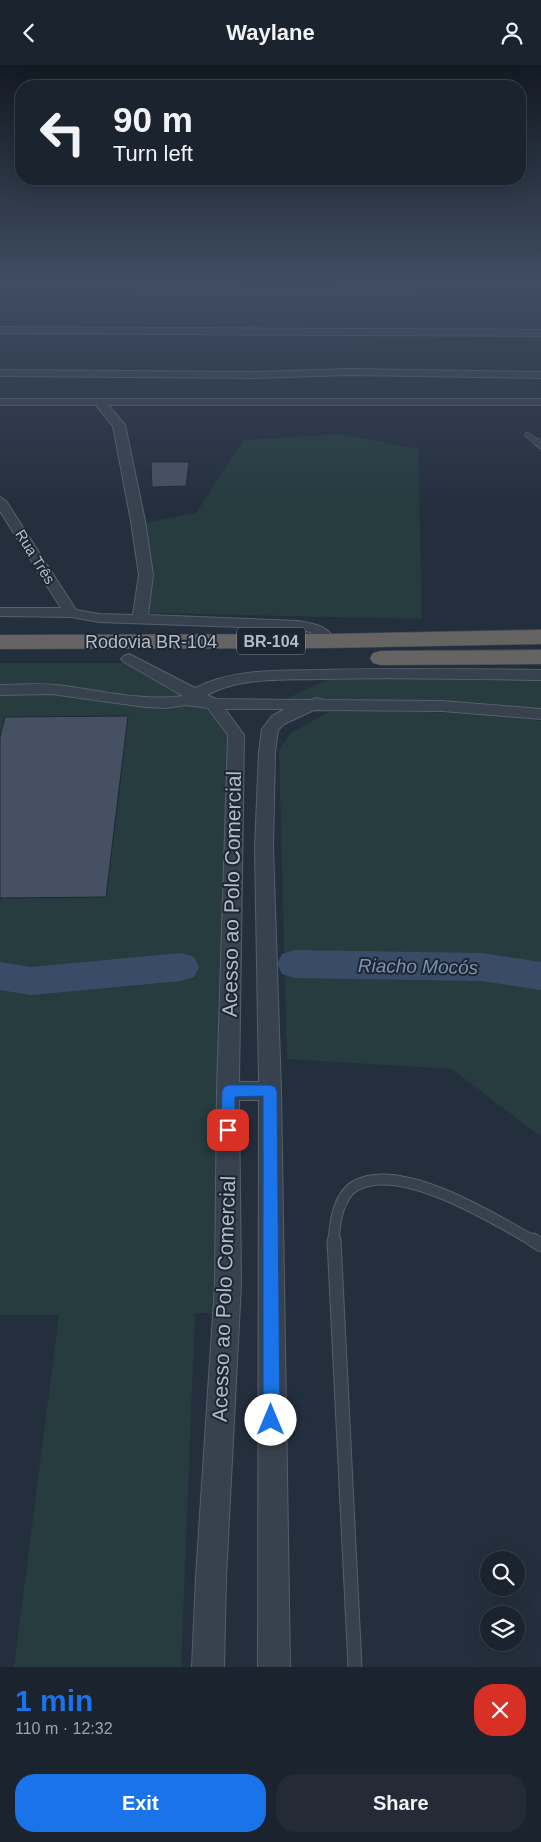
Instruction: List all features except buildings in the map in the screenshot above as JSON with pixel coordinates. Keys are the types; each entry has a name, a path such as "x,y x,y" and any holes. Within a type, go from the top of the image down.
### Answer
{"highway":[{"name":"Rodovia BR-104","path":"0,642 327,641 541,637"},
{"name":"Rodovia BR-104","path":"0,660 541,657"}],"street":[{"path":"0,373 256,375 350,372 541,375"},
{"path":"0,402 541,402"},
{"path":"100,403 119,425 138,521 146,575 140,620"},
{"name":"Rua Três","path":"0,501 70,613"},
{"path":"0,613 70,613 99,618 298,625 322,632 327,641"},
{"name":"Acesso ao Polo Comercial","path":"129,659 199,699 236,735 233,788 228,1091 228,1284 211,1577 208,1667"},
{"path":"199,699 229,681 270,676 373,673 541,675"},
{"path":"0,690 52,689 165,703 199,699 442,706 541,714"},
{"name":"Acesso ao Polo Comercial","path":"274,1667 270,1091 264,847 268,741 270,729 278,720 292,712 317,703"},
{"path":"228,1091 270,1091"}],"lane":[{"path":"527,435 541,445"},
{"path":"355,1667 335,1287 335,1240 338,1208 348,1192 358,1185 383,1179 405,1181 443,1193 541,1245"}],"green space":[{"path":"341,434 418,449 422,619 149,613 150,550 144,523 196,513 244,440"},
{"path":"0,663 127,663 198,696 232,735 224,1313 195,1313 181,1667 14,1667 59,1315 0,1315"},
{"path":"333,677 541,678 541,709 479,705 286,699"},
{"path":"378,711 497,714 541,721 541,1137 452,1069 287,1059 279,750 291,733 329,712"}],"waterway":[{"name":"Riacho Mocós","path":"295,964 481,967 541,976"},
{"path":"0,976 31,981 181,967"}],"route":[{"path":"228,1130 228,1091 270,1091 271,1420"}]}
